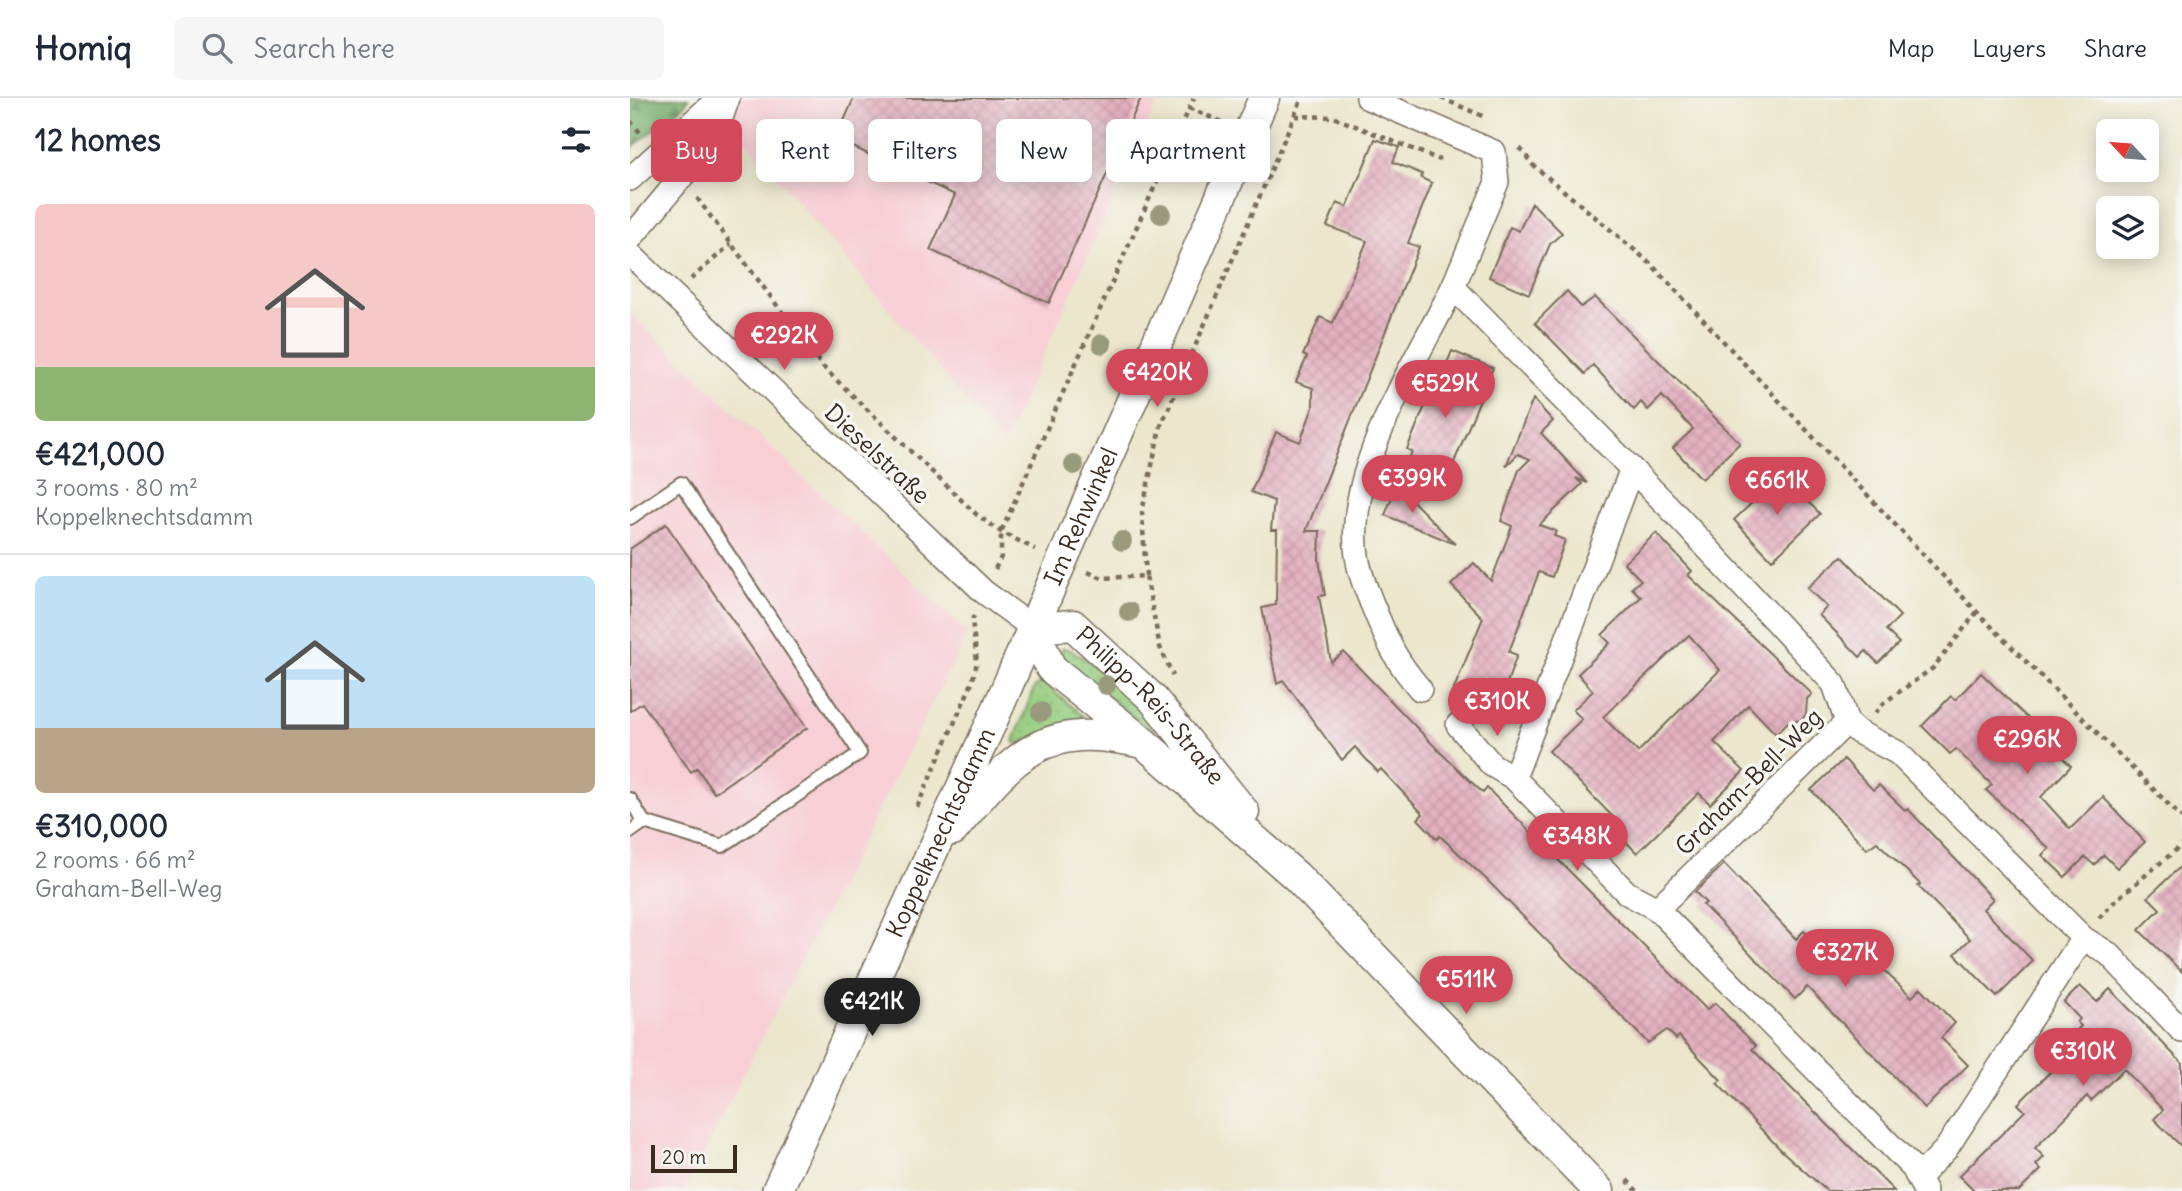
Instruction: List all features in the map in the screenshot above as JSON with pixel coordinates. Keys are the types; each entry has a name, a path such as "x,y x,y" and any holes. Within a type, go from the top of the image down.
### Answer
{"street":[{"path":"696,119 719,98"},
{"path":"721,119 728,98"},
{"name":"Im Rehwinkel","path":"1033,628 1264,98"},
{"path":"1368,98 1494,152 1497,182 1452,288 1379,435 1360,486 1357,554 1364,584 1395,660 1420,689"},
{"path":"630,179 651,160"},
{"path":"630,239 678,182"},
{"name":"Dieselstraße","path":"630,254 984,592 1033,628"},
{"name":"Graham-Bell-Weg","path":"1452,288 1668,506 1834,684 1852,727 1898,753 2083,939 2109,954 2182,1031"},
{"path":"1514,778 1631,471"},
{"name":"Philipp-Reis-Straße","path":"1296,876 1152,698 1073,625 1033,628 1051,668 1145,744 1296,876 1609,1181"},
{"name":"Koppelknechtsdamm","path":"777,1191 1033,628"},
{"path":"1458,725 1492,765 1514,778 1627,893 1657,909 1922,1184 2083,939"},
{"name":"Graham-Bell-Weg","path":"1657,909 1852,727"},
{"path":"924,865 1009,763 1038,746 1078,734 1113,736 1145,744"}],"lane":[{"path":"630,518 681,483 860,752 722,846 644,822 630,800"},
{"path":"630,832 644,822"}],"path":[{"path":"916,810 972,683 977,662 972,620 1001,557 1001,532 1194,98"},
{"path":"1179,688 1160,647 1146,576 1142,512 1160,428 1302,98"},
{"path":"1295,116 1333,117 1446,162"},
{"path":"630,121 651,146"},
{"path":"1518,144 1533,164 1650,263 1977,612 2182,818"},
{"path":"684,182 823,367 946,487 1001,532 1063,562 1101,578 1146,576"},
{"path":"672,296 731,244"},
{"path":"1852,727 1933,668 1977,612"},
{"path":"2083,939 2117,899 2182,845"},
{"path":"1609,1181 1637,1191"}],"shaded area":[{"path":"710,98 1159,98 1150,119 1106,119 1106,182 1121,182 1003,445 781,182 854,182 854,119 756,119 756,152 742,136 742,119 728,119"},
{"path":"630,313 968,633 684,1191 630,1191"}],"green space":[{"path":"630,98 689,98 684,106 668,119 651,119 651,132 630,149"},
{"path":"1063,648 1085,659 1115,682 1142,709 1155,729 1151,731 1062,660 1060,653"},
{"path":"1042,681 1085,718 1017,744 1014,741 1034,688"}],"building":[{"path":"854,98 1141,98 1132,119 1106,119 1106,176 1049,303 930,250 955,195 927,182 982,182 982,119 868,119 868,154 854,147 854,119 845,119"},
{"path":"1375,139 1399,147 1393,162 1422,174 1421,178 1432,183 1408,243 1419,247 1306,531 1320,531 1319,560 1325,595 1319,596 1331,662 1344,652 1440,752 1483,793 1487,788 1707,1010 1715,1003 1756,1046 1752,1049 1894,1191 1827,1191 1783,1152 1717,1083 1721,1080 1679,1036 1676,1039 1667,1030 1648,1043 1487,880 1440,836 1437,839 1418,819 1423,814 1381,769 1378,772 1355,747 1342,760 1283,680 1277,684 1262,608 1276,605 1277,530 1271,530 1274,501 1251,492 1276,432 1300,442 1313,407 1313,388 1296,382 1307,357 1303,355 1320,317 1333,323 1367,241 1327,226 1337,203 1347,207"},
{"path":"1532,203 1562,233 1550,244 1529,294 1489,277 1510,227 1519,231"},
{"path":"1567,291 1581,307 1595,297 1740,443 1702,479 1673,448 1693,429 1662,396 1648,410 1641,402 1634,410 1593,365 1585,374 1535,323"},
{"path":"1452,351 1493,368 1441,494 1401,476 1412,452 1407,449 1427,401 1417,397 1427,370 1442,376"},
{"path":"1533,399 1553,421 1541,433 1587,483 1576,478 1582,484 1539,525 1556,531 1554,536 1565,540 1552,577 1539,572 1509,652 1517,655 1496,713 1451,696 1483,618 1451,585 1474,563 1491,581 1512,526 1501,521 1519,470 1530,459 1518,454 1506,466"},
{"path":"1782,474 1820,514 1772,560 1734,520"},
{"path":"1397,485 1455,544 1385,515"},
{"path":"666,524 807,728 714,793 697,768 691,772 642,703 630,711 630,549"},
{"path":"1656,533 1692,571 1688,575 1812,694 1807,699 1806,714 1802,720 1788,722 1776,734 1748,705 1714,742 1744,771 1710,804 1699,793 1637,853 1609,824 1614,818 1549,751 1582,719 1573,710 1593,691 1578,674 1610,643 1602,635 1641,597 1632,588 1641,580 1624,563","holes":["1689,635 1720,670 1638,752 1603,717"]},
{"path":"1842,556 1900,616 1886,630 1899,643 1878,663 1866,651 1860,657 1819,615 1827,607 1807,588"},
{"path":"1981,673 2044,734 2042,737 2071,766 2041,797 2070,829 2103,797 2145,842 2117,868 2104,855 2094,865 2085,857 2065,877 2042,855 2049,849 1986,790 1992,785 1956,749 1950,754 1922,726 1951,696 1955,700"},
{"path":"1844,759 1873,790 1879,785 1906,811 1908,809 1993,899 1983,909 2033,961 1997,997 1955,954 1970,939 1877,842 1867,849 1811,790"},
{"path":"1724,864 1796,939 1804,931 1837,964 1865,933 1891,957 1881,968 1912,997 1921,988 1955,1023 1941,1038 1968,1065 1925,1108 1807,987 1795,999 1703,905 1706,903 1695,892"},
{"path":"2182,865 2182,972 2139,930 2160,909 2148,897"},
{"path":"2080,986 2097,1002 2110,989 2182,1063 2182,1147 2154,1119 2163,1110 2124,1069 2091,1101 2087,1096 2035,1148 2044,1157 2036,1165 2041,1170 2019,1191 1974,1191 1959,1176 2025,1111 2018,1104 2057,1065 2050,1058 2081,1026 2077,1022 2080,1019 2064,1002"}]}
